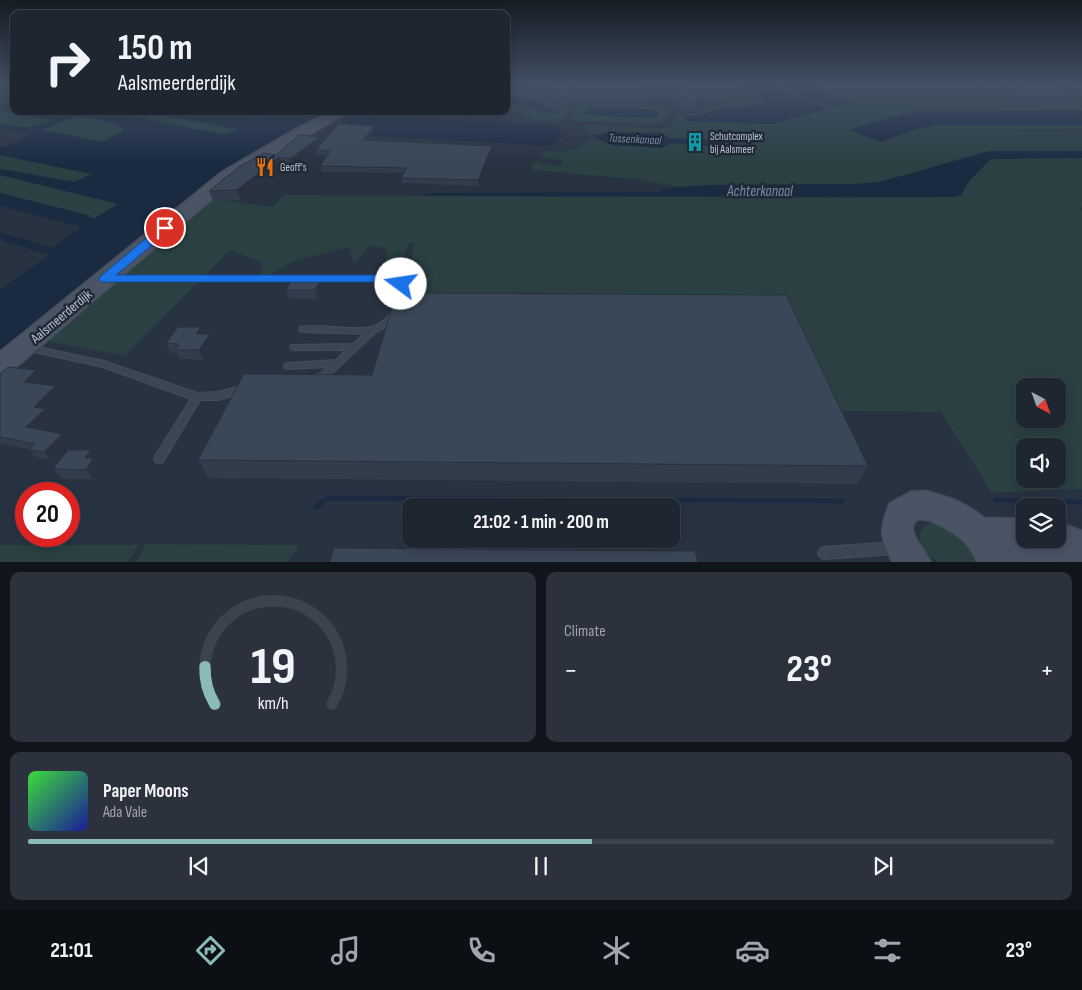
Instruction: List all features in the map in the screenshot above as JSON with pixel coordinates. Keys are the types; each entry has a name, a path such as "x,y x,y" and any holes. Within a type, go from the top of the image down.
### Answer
{"street":[{"name":"Aalsmeerderdijk","path":"0,366 228,176 301,132 334,115"},
{"path":"908,555 898,534 898,522 902,513 911,507 923,505 952,512 966,521 989,552"},
{"path":"989,552 1016,539"},
{"path":"1066,541 1082,547"},
{"path":"989,552 1069,556 1082,547"}],"lane":[{"path":"105,279 384,278 398,281 401,284 402,290 397,309 390,321 372,331 324,376 308,379"},
{"path":"303,329 372,331"},
{"path":"294,347 355,347"},
{"path":"23,348 104,364 197,397 218,396 251,386"},
{"path":"288,366 338,364"},
{"path":"159,459 197,397"},
{"path":"824,553 908,555"}],"green space":[{"path":"0,112 10,112 10,115 26,115 51,120 26,127 0,124"},
{"path":"525,112 548,114 568,112 563,120 557,121 533,119 534,116 524,115"},
{"path":"574,112 668,113 665,121 653,125 571,120"},
{"path":"709,112 702,115 686,116 686,121 772,124 816,112 913,112 891,117 851,130 881,142 916,129 934,125 1082,125 1082,129 959,129 1082,131 1082,151 983,152 879,182 855,184 680,187 635,179 532,170 532,162 560,166 564,161 540,156 544,151 575,149 585,144 588,139 598,139 612,145 664,148 665,134 614,131 598,135 589,134 583,125 673,127 674,125 671,124 677,114"},
{"path":"125,115 170,116 237,129 226,135"},
{"path":"441,115 479,115 478,117"},
{"path":"76,116 95,118 108,122 120,127 124,131 102,142 42,130"},
{"path":"0,155 92,174 74,182 0,169"},
{"path":"1001,158 1082,158 1082,207 1080,209 1082,211 1082,489 992,493 941,412 834,411 402,303 415,243 409,243 397,273 384,274 387,249 373,245 366,249 354,265 349,247 293,261 262,279 261,262 230,250 125,356 48,341 111,283 117,283 126,278 120,276 213,199 273,207 284,195 930,198 961,195 969,181 989,160"},
{"path":"0,175 119,203 95,219 88,217 89,215 0,193"},
{"path":"932,523 947,527 961,535 971,548 974,562 938,562 928,554 921,542 920,536 925,526"},
{"path":"146,544 300,545 287,562 136,562"},
{"path":"0,545 15,545 15,547 80,547 80,545 138,545 128,562 0,562"}],"water":[{"path":"585,112 659,112 658,117 653,118 583,115"},
{"path":"708,112 816,112 772,124 686,121 685,116 696,116"},
{"path":"913,112 1082,112 1082,125 934,125 916,129 881,142 850,130"},
{"path":"26,115 126,115 225,135 237,129 159,115 245,115 262,118 266,115 326,115 224,170 0,352 0,290 49,255 0,240 0,232 52,248 82,227 0,206 0,193 95,218 118,204 0,175 0,169 74,182 92,174 0,155 0,147 20,141 30,134 0,128 0,124 26,128 51,120","holes":["76,116 95,118 114,124 124,131 102,142 43,130"]},
{"path":"366,116 554,125 560,134 566,134 565,137 559,137 559,140 549,146 340,134 333,131 348,119"},
{"name":"Tussenkanaal","path":"608,132 661,133 667,136 669,145 660,148 612,145 595,138 595,135"},
{"name":"Achterkanaal","path":"990,151 1082,151 1082,158 991,159 969,181 961,195 956,197 425,196 426,193 660,192 662,189 668,188 706,185 855,184 879,182"}],"building":[{"path":"339,124 373,126 364,140 492,146 478,180 401,178 407,168 320,166 330,151 316,150"},
{"path":"299,135 320,137 290,159 279,157 237,190 209,191 239,167 264,153 276,155"},
{"path":"294,276 322,277 315,290 286,290"},
{"path":"399,293 786,295 868,466 198,460 244,374 372,375 394,301"},
{"path":"178,327 201,327 196,334 210,334 199,350 175,350 179,344 166,343"},
{"path":"8,367 36,370 24,382 55,386 34,407 45,409 26,427 62,434 44,452 29,450 35,444 0,437 0,374"},
{"path":"68,450 91,450 85,458 93,458 86,470 53,469"},
{"path":"334,548 695,551 698,562 329,562"}],"waterway":[{"path":"650,140 711,143 717,146"},
{"path":"316,507 328,498 843,501"},
{"path":"995,500 1082,502"}],"place":[{"name":"Schutcomplex bij Aalsmeer","path":"695,142"},
{"name":"Geoff's","path":"265,167"}],"route":[{"path":"165,228 105,279 384,278 393,279 401,284"}]}
